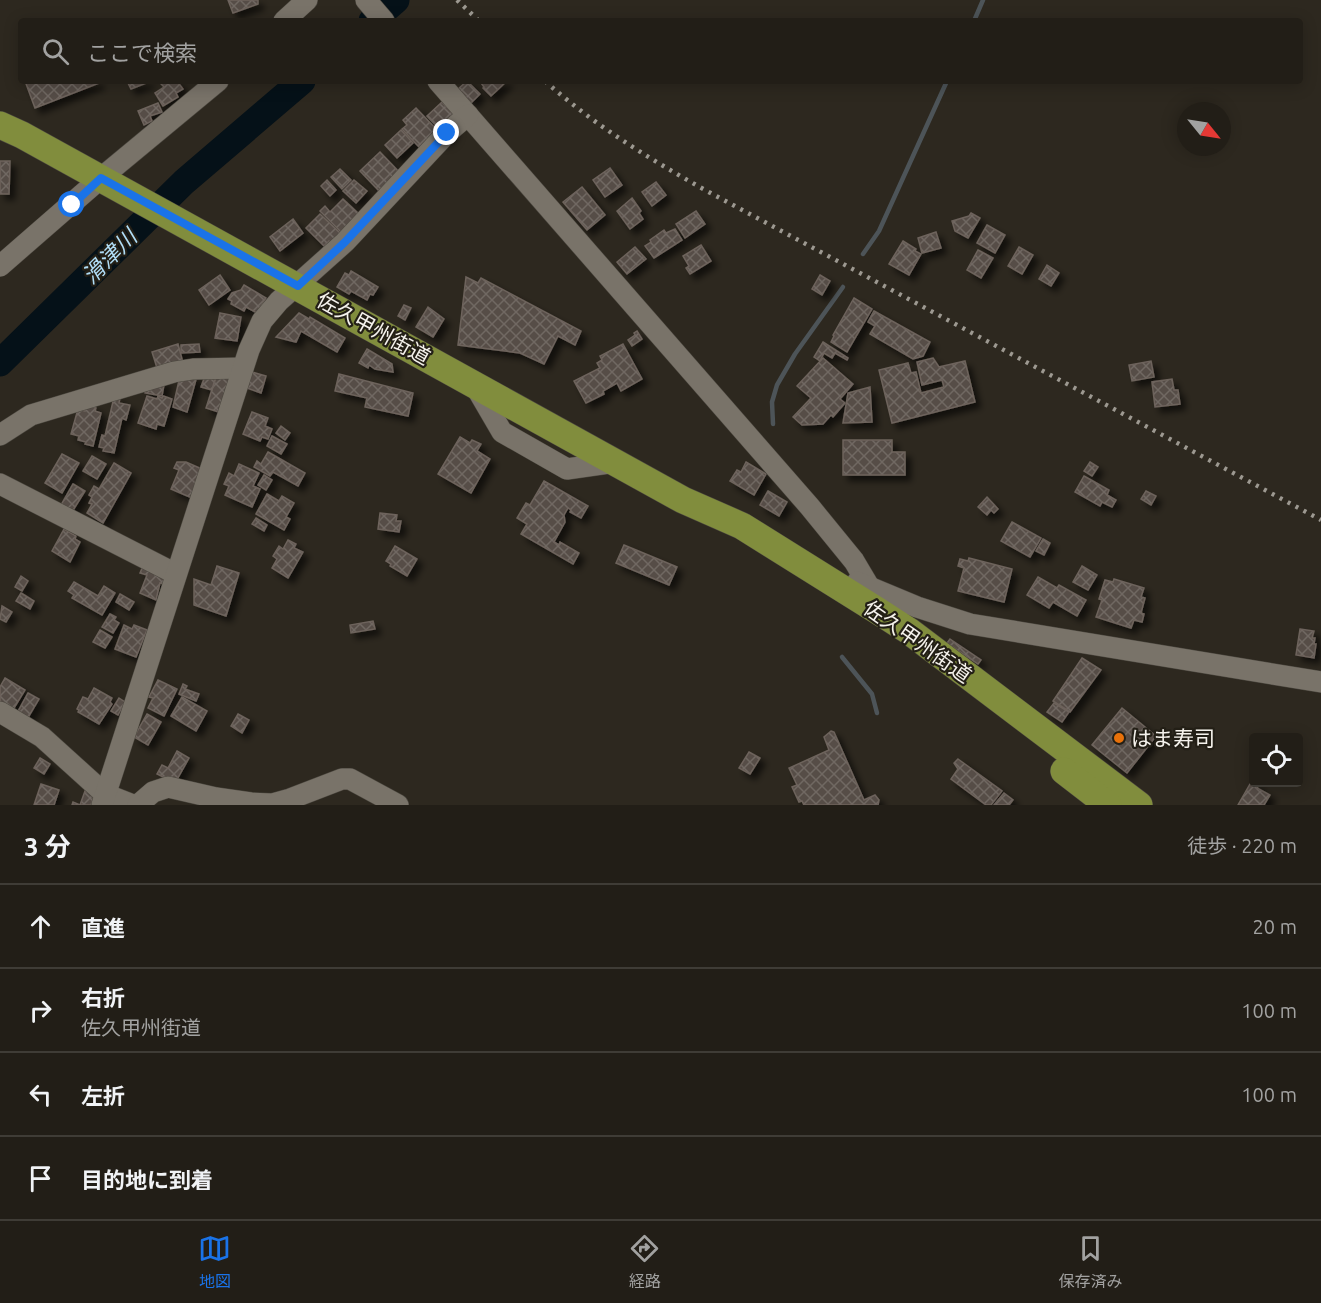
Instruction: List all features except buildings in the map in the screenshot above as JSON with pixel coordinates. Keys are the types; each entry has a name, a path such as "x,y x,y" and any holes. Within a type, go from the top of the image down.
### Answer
{"main road":[{"name":"佐久甲州街道","path":"0,125 298,286 683,500 872,626 1108,805"},
{"name":"佐久甲州街道","path":"683,500 742,526 874,599 909,631 1139,805"}],"street":[{"path":"287,18 307,0"},
{"path":"366,0 381,18"},
{"path":"0,266 215,84"},
{"path":"441,84 810,507 854,561 874,599"},
{"path":"104,799 243,368 262,321 279,301 345,242 447,133 468,115"},
{"path":"0,435 31,415 174,372 193,369 243,368"},
{"path":"0,483 176,574"},
{"path":"828,596 874,599 914,619 970,624 1321,682"},
{"path":"0,712 42,736 104,799 133,805"},
{"path":"138,805 153,792 168,787 216,798 272,804 291,799 342,778 350,779 398,805"}],"waterway":[{"name":"滑津川","path":"375,18 396,0"},
{"path":"975,18 983,0"},
{"name":"滑津川","path":"0,363 184,182 298,84"},
{"path":"863,254 879,231 946,84"},
{"path":"773,424 772,402 777,385 795,354 843,287"},
{"path":"842,657 872,694 877,713"}],"railway":[{"path":"457,0 476,18"},
{"path":"549,84 622,140 705,190 1321,520"}],"place":[{"name":"はま寿司","path":"1119,738"}],"route":[{"path":"72,205 101,178 298,286 345,242 447,133"}]}
